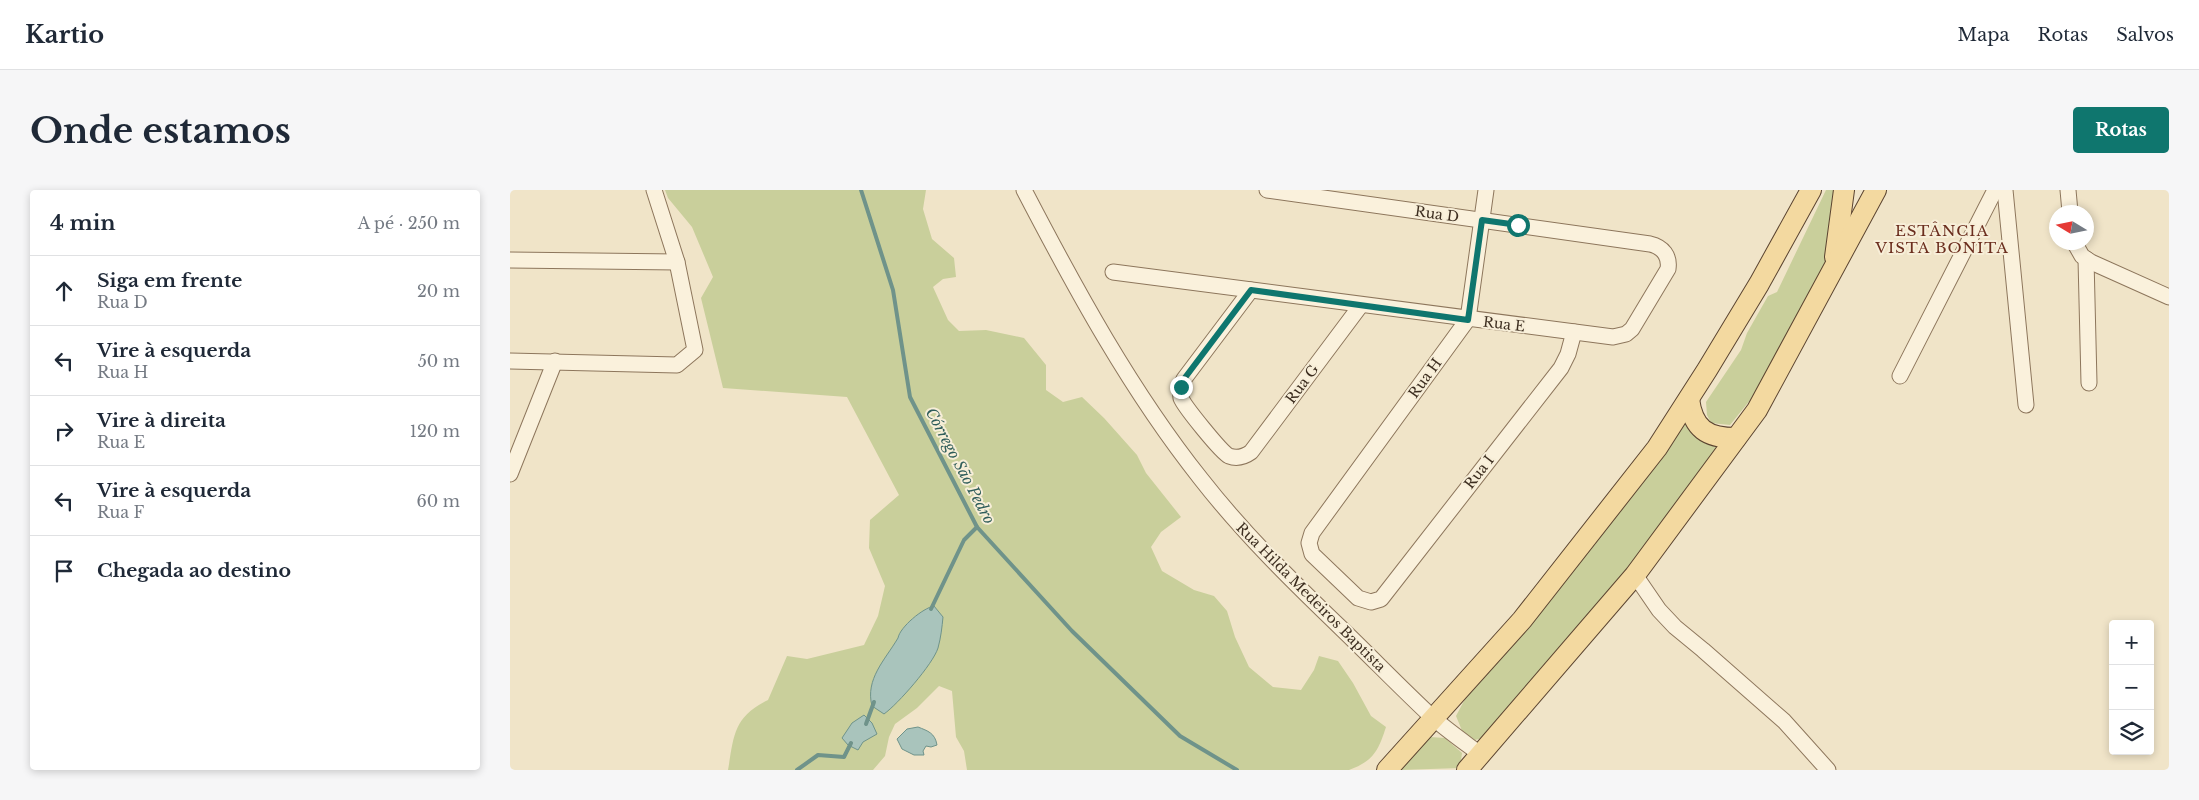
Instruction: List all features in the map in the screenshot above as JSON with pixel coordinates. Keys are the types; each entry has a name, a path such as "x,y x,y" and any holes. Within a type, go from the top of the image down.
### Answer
{"main road":[{"path":"1388,770 1522,620 1657,448 1759,284 1811,190"},
{"path":"1833,272 1844,190"},
{"path":"1467,770 1635,575 1757,410 1876,190"},
{"path":"1689,399 1691,414 1703,430 1720,438 1736,438"}],"street":[{"path":"510,361 678,365 695,350 677,262 654,190"},
{"name":"Rua Hilda Medeiros Baptista","path":"1024,190 1062,262 1120,361 1200,478 1274,563 1433,718 1480,754"},
{"name":"Rua D","path":"1267,190 1656,245 1664,251 1668,261 1667,274 1634,326 1626,334"},
{"name":"Rua H","path":"1371,602 1358,598 1312,554 1309,543 1312,533 1468,320 1486,190"},
{"path":"1900,376 1995,190"},
{"path":"2005,190 2026,405"},
{"path":"2068,190 2069,205"},
{"path":"2080,251 2169,297"},
{"path":"2080,251 2089,383"},
{"path":"510,260 677,262"},
{"name":"Rua E","path":"1114,272 1468,320 1613,337 1626,334"},
{"name":"Rua G","path":"1251,290 1184,379 1180,391 1183,403 1222,451 1231,456 1238,457 1251,452 1362,305"},
{"name":"Rua I","path":"1371,602 1381,599 1561,368 1568,354 1574,332"},
{"path":"510,474 555,361"},
{"path":"1635,575 1659,610 1675,627 1784,722 1828,770"}],"green space":[{"path":"665,190 926,190 923,209 932,239 954,258 956,277 943,279 933,287 948,320 959,331 986,330 1024,338 1046,365 1046,390 1063,402 1082,397 1104,418 1137,455 1146,473 1181,517 1161,532 1151,547 1162,571 1194,590 1214,596 1227,611 1235,637 1249,667 1273,687 1301,690 1314,670 1319,656 1338,661 1353,683 1371,716 1386,727 1374,754 1364,763 1349,770 967,770 964,751 956,737 952,691 939,686 917,708 895,724 889,737 885,756 873,770 728,770 737,729 748,713 756,706 768,700 787,656 807,659 864,645 878,616 885,586 869,548 870,520 899,495 847,397 723,388 701,298 713,277 692,227 668,198"},
{"path":"1826,190 1838,190 1824,271 1755,394 1730,425 1711,423 1707,415 1706,402 1741,350 1747,333 1768,296 1777,292"},
{"path":"1686,420 1723,445 1637,561 1487,737 1475,740 1463,733 1456,716 1465,699 1561,584"},
{"path":"1430,737 1445,738 1462,753 1460,768 1401,770"}],"water":[{"path":"934,606 943,617 940,640 935,655 898,702 884,714 872,706 871,687 874,678 907,624 924,610"},
{"path":"864,715 872,723 877,734 863,742 858,750 848,745 842,738 852,723"},
{"path":"918,727 933,735 937,745 926,746 923,751 924,755 914,755 902,749 897,739 907,729"}],"waterway":[{"name":"Córrego São Pedro","path":"861,190 893,290 910,397 977,527 1072,631 1180,736 1237,770"},
{"path":"931,609 964,540 977,527"},
{"path":"866,724 874,702"},
{"path":"797,770 818,755 844,757 851,743"}],"district":[{"name":"ESTÂNCIA VISTA BONITA","path":"1942,240"}],"route":[{"path":"1181,387 1184,379 1251,290 1468,320 1482,220 1518,225"}]}
